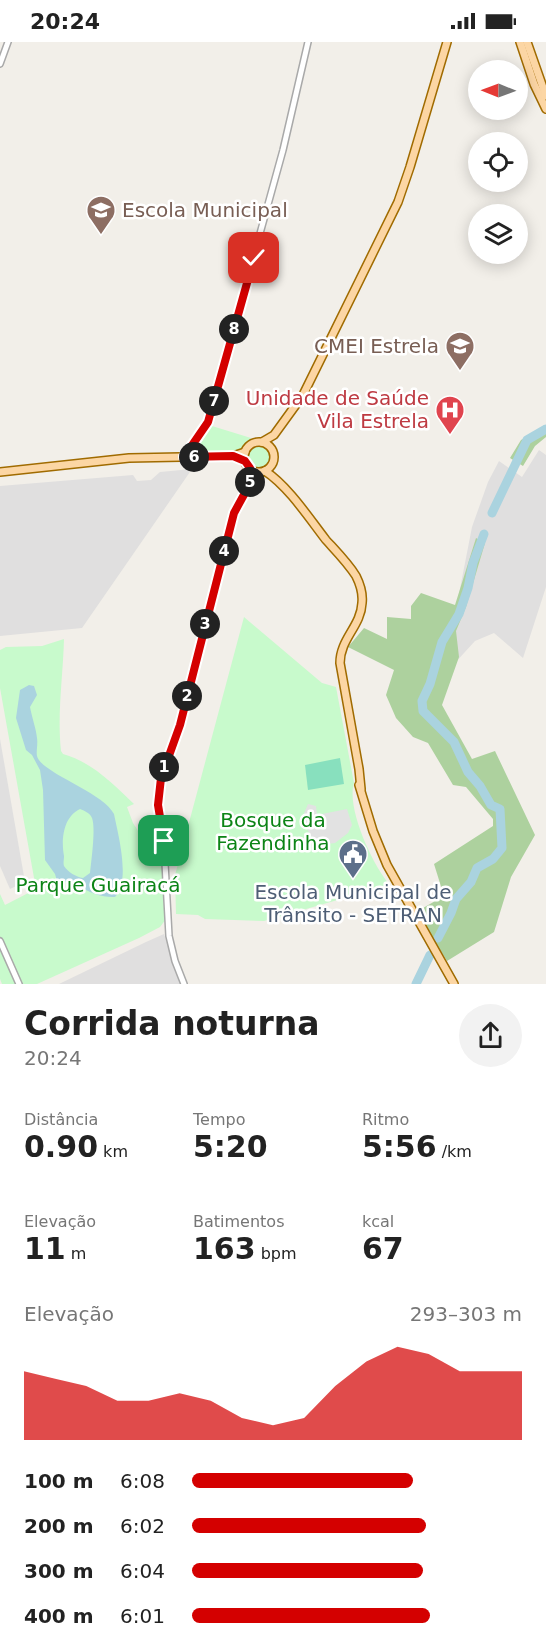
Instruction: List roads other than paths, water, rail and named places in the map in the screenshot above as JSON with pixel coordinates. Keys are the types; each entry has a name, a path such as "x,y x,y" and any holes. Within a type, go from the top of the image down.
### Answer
{"main road":[{"path":"265,469 274,459 271,448 274,435 303,395 398,202 411,167 424,114 447,42"},
{"path":"520,42 534,84 546,109"},
{"path":"527,42 546,96"},
{"path":"0,472 113,460 233,456 245,452 252,444 262,442 274,435"},
{"path":"262,442 271,448"},
{"path":"245,452 245,461"},
{"path":"233,456 245,461 250,468 265,469 274,477 352,571 360,586 361,612 344,641 340,657 361,789 373,831 387,865 454,984"}],"street":[{"path":"0,64 8,42"},
{"path":"184,457 208,422 283,150 308,42"},
{"path":"250,468 252,480"},
{"path":"184,984 169,936 164,848 158,805 159,785 180,725 234,513 252,480 265,469"},
{"path":"0,940 19,984"}],"water":[{"path":"29,685 34,686 37,695 30,707 37,740 37,756 41,762 98,798 114,814 123,869 120,890 115,897 98,895 72,884 57,881 45,860 43,790 40,770 32,755 26,750 16,718 20,690","holes":["80,809 91,816 94,829 90,873 83,878 72,874 64,866 64,830 70,817"]}],"waterway":[{"path":"492,513 527,440 546,429"},
{"path":"438,938 456,899 471,882 477,868 493,859 502,848 500,809 491,805 480,786 468,772 454,742 423,711 422,701 430,684 442,642 459,614 473,563 484,534"},
{"path":"416,984 430,955"}],"place":[{"name":"Escola Municipal","path":"101,236"},
{"name":"CMEI Estrela","path":"460,372"},
{"name":"Unidade de Saúde Vila Estrela","path":"450,436"},
{"name":"Escola Municipal de Trânsito - SETRAN","path":"353,880"}],"park label":[{"name":"Bosque da Fazendinha","path":"273,832"},
{"name":"Parque Guairacá","path":"98,885"}]}
